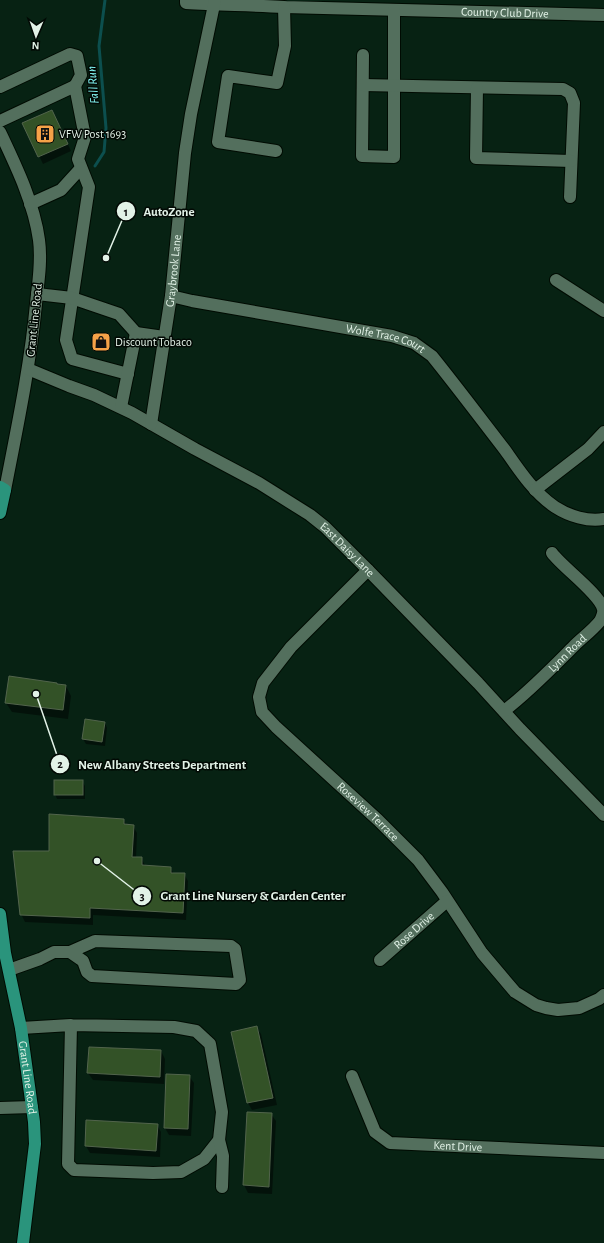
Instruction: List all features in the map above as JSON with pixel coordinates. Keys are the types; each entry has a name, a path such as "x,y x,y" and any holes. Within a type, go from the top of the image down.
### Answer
{"main road":[{"name":"Grant Line Road","path":"0,513 3,488"},
{"name":"Grant Line Road","path":"0,914 9,970 21,1028 32,1108 35,1144 23,1243"}],"street":[{"name":"Country Club Drive","path":"186,0 186,2 214,2 284,7 394,10 411,5 604,15"},
{"name":"Graybrook Lane","path":"151,424 171,296 185,153 191,114 214,2"},
{"path":"276,151 218,142 228,76 277,83 286,46 284,7"},
{"path":"363,55 362,156 394,157 394,10"},
{"path":"0,87 70,54 78,56 81,75 75,86 0,121"},
{"path":"363,85 563,89 570,93 574,103 570,197"},
{"path":"75,86 85,137 78,159 89,187 66,340 72,359 128,374"},
{"path":"477,88 476,158 572,161"},
{"name":"Grant Line Road","path":"0,132 30,204 36,225 40,258 28,369 3,488"},
{"path":"30,204 61,190 81,168"},
{"path":"556,280 604,311"},
{"path":"37,294 72,298 119,314 136,333 164,337"},
{"name":"Wolfe Trace Court","path":"171,296 392,336 414,343 432,356 448,375 535,490 547,501 565,513 587,519 604,519"},
{"path":"121,408 136,333"},
{"name":"East Daisy Lane","path":"28,369 121,408 259,483 293,503 325,527 604,815"},
{"path":"535,490 588,449 604,432"},
{"name":"Lynn Road","path":"504,711 567,655 597,624 603,615 601,605 594,596 552,553"},
{"name":"Roseview Terrace","path":"368,570 291,647 263,683 260,697 262,712 276,727 378,820 418,860 482,953 515,992 536,1005 546,1008 568,1009 579,1008 599,999 604,995"},
{"name":"Rose Drive","path":"380,960 447,901"},
{"path":"9,970 40,959 54,952 70,952 95,941 230,946 235,949 240,980 236,984 92,976 86,972 83,961 70,952"},
{"path":"21,1028 71,1025 174,1027 196,1030 210,1044 222,1112 219,1140 223,1156 222,1187"},
{"path":"71,1025 68,1164 74,1170 146,1173 181,1172 204,1159 219,1140"},
{"name":"Kent Drive","path":"352,1076 375,1132 390,1143 604,1153"},
{"path":"0,1108 32,1108"}],"building":[{"name":"VFW Post 1693","path":"52,110 68,144 38,157 22,123"},
{"path":"9,676 66,685 63,710 5,703"},
{"path":"85,719 105,722 102,742 82,739"},
{"path":"54,780 83,780 83,795 54,795"},
{"path":"49,814 124,819 124,824 134,825 132,857 142,857 142,865 171,867 171,873 185,873 183,913 90,908 90,918 20,915 13,851 49,851"},
{"path":"257,1026 273,1098 247,1103 231,1032"},
{"path":"89,1047 161,1050 160,1077 87,1073"},
{"path":"166,1074 190,1075 188,1129 164,1128"},
{"path":"247,1112 272,1113 269,1187 243,1185"},
{"path":"86,1120 158,1124 156,1151 85,1146"}],"waterway":[{"name":"Fall Run","path":"95,166 104,152 106,128 99,46 105,0"}],"place":[{"name":"VFW Post 1693","path":"45,134"},
{"name":"AutoZone","path":"106,258"},
{"name":"Discount Tobaco","path":"101,342"},
{"name":"New Albany Streets Department","path":"36,694"},
{"name":"Grant Line Nursery & Garden Center","path":"97,861"}]}
